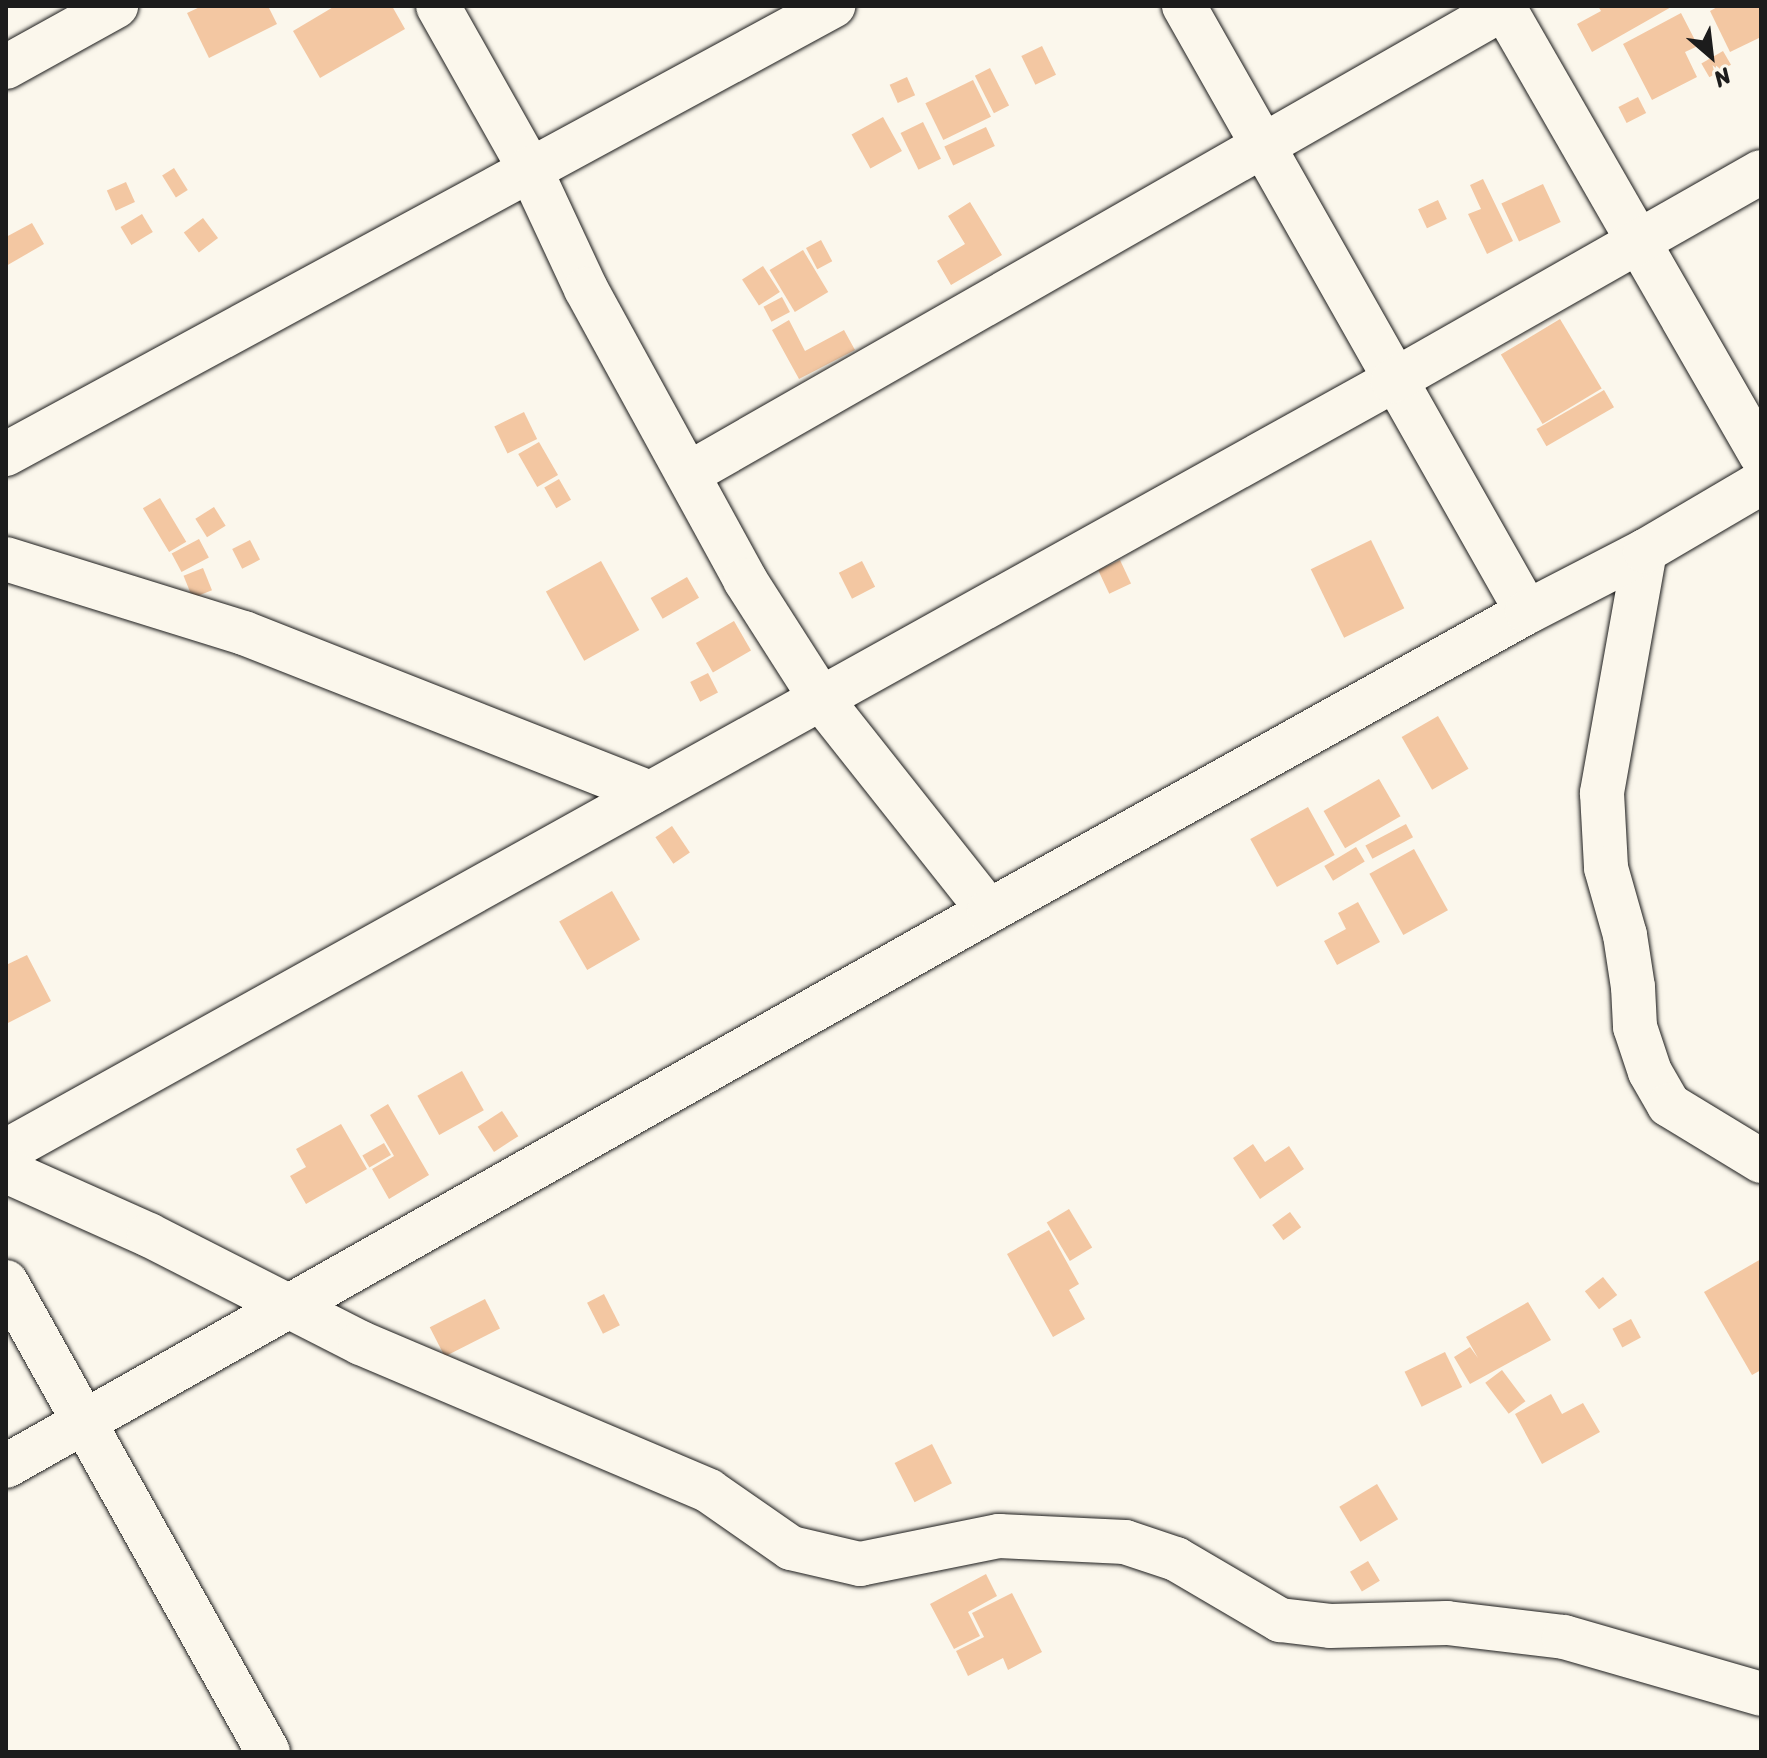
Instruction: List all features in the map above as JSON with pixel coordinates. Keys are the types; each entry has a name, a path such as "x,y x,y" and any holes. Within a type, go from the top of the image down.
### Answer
{"street":[{"path":"6,67 116,6"},
{"path":"438,6 530,169 586,289 745,580 821,699 989,911"},
{"path":"6,454 833,6"},
{"path":"1184,6 1393,381 1527,612"},
{"path":"688,474 1504,7 1761,455"},
{"path":"6,1151 1393,381 1761,172"},
{"path":"6,1466 989,911 1527,612 1645,551 1761,483"},
{"path":"1645,551 1602,793 1606,868 1625,935 1635,1027 1650,1072 1669,1105 1761,1161"},
{"path":"6,559 244,633 651,793"},
{"path":"6,1171 149,1235 361,1343 709,1491 791,1548 860,1564 999,1536 1125,1542 1176,1559 1280,1620 1330,1626 1447,1623 1564,1637 1761,1694"},
{"path":"6,1282 268,1752"}],"building":[{"path":"202,6 268,6 277,24 209,58 187,13"},
{"path":"335,6 392,6 405,29 320,78 293,31"},
{"path":"1598,6 1673,6 1592,52 1577,24 1601,11"},
{"path":"1719,6 1761,6 1761,37 1730,52 1710,11"},
{"path":"1681,13 1698,46 1685,52 1697,77 1652,100 1623,44"},
{"path":"1042,46 1056,75 1035,85 1021,56"},
{"path":"1723,51 1731,65 1709,77 1701,64"},
{"path":"990,68 1009,105 994,113 975,76"},
{"path":"907,77 915,95 898,103 890,85"},
{"path":"973,80 991,117 943,140 925,103"},
{"path":"1638,97 1646,113 1627,123 1618,107"},
{"path":"883,117 902,151 870,169 852,134"},
{"path":"923,122 941,159 919,170 901,133"},
{"path":"986,127 995,146 953,165 944,146"},
{"path":"174,168 188,190 176,197 162,175"},
{"path":"1483,179 1513,241 1487,254 1468,214 1481,209 1470,185"},
{"path":"126,182 135,202 116,211 107,191"},
{"path":"1543,184 1561,222 1519,242 1501,203"},
{"path":"1438,200 1447,219 1427,228 1418,209"},
{"path":"970,202 1002,255 951,285 937,261 965,244 948,216"},
{"path":"142,214 153,232 131,245 121,227"},
{"path":"203,218 218,238 199,252 184,232"},
{"path":"32,223 44,244 6,266 6,237"},
{"path":"821,240 832,261 817,269 806,248"},
{"path":"803,250 828,292 795,312 770,270"},
{"path":"763,266 780,292 759,306 742,280"},
{"path":"782,297 790,312 771,322 763,307"},
{"path":"1560,319 1602,388 1543,424 1501,355"},
{"path":"789,320 805,351 844,330 855,350 799,379 772,330"},
{"path":"1604,390 1614,407 1546,446 1536,429"},
{"path":"524,412 537,439 507,453 494,426"},
{"path":"539,442 558,475 537,487 518,454"},
{"path":"559,479 571,500 556,508 544,487"},
{"path":"160,498 186,542 169,552 143,508"},
{"path":"214,507 226,526 207,537 195,519"},
{"path":"199,539 209,558 181,572 172,554"},
{"path":"250,540 260,560 242,569 232,549"},
{"path":"1371,540 1404,608 1344,638 1311,569"},
{"path":"1120,560 1131,584 1109,594 1098,570"},
{"path":"601,561 639,630 584,661 546,592"},
{"path":"862,561 875,587 852,599 839,573"},
{"path":"203,568 212,590 193,598 184,576"},
{"path":"687,577 699,598 663,619 651,598"},
{"path":"734,621 751,650 713,672 696,643"},
{"path":"708,673 718,693 700,702 690,682"},
{"path":"1438,716 1468,769 1432,790 1402,737"},
{"path":"1379,779 1400,816 1345,848 1324,811"},
{"path":"1308,807 1335,855 1277,887 1250,839"},
{"path":"1406,824 1413,837 1372,859 1365,846"},
{"path":"672,826 690,853 673,864 655,837"},
{"path":"1356,847 1365,862 1333,881 1324,866"},
{"path":"1414,849 1448,910 1403,935 1369,874"},
{"path":"612,891 640,939 587,970 559,922"},
{"path":"1358,902 1380,942 1337,965 1324,941 1346,929 1338,913"},
{"path":"27,955 51,1001 6,1024 6,965"},
{"path":"462,1071 484,1110 439,1135 417,1096"},
{"path":"388,1104 429,1175 389,1199 372,1169 394,1156 370,1115"},
{"path":"502,1111 518,1136 494,1152 478,1127"},
{"path":"341,1124 367,1169 306,1204 290,1176 306,1167 296,1149"},
{"path":"384,1143 391,1155 369,1168 362,1156"},
{"path":"1253,1144 1265,1162 1289,1146 1304,1169 1260,1199 1233,1158"},
{"path":"1069,1209 1092,1248 1070,1261 1047,1222"},
{"path":"1290,1212 1301,1227 1283,1240 1272,1225"},
{"path":"1049,1230 1079,1284 1069,1290 1085,1319 1053,1337 1007,1254"},
{"path":"1761,1259 1761,1370 1752,1375 1704,1292"},
{"path":"1603,1277 1617,1295 1599,1309 1585,1291"},
{"path":"604,1294 620,1325 603,1334 587,1303"},
{"path":"485,1299 500,1328 445,1357 430,1327"},
{"path":"1528,1302 1551,1340 1470,1384 1454,1357 1470,1347 1478,1358 1466,1337"},
{"path":"1631,1319 1641,1338 1622,1347 1612,1329"},
{"path":"1445,1352 1462,1387 1422,1407 1405,1372"},
{"path":"1502,1370 1525,1401 1509,1414 1485,1383"},
{"path":"1551,1394 1562,1414 1583,1403 1600,1432 1542,1464 1515,1414"},
{"path":"932,1444 952,1483 915,1502 895,1463"},
{"path":"1377,1484 1398,1519 1360,1542 1339,1507"},
{"path":"1368,1561 1380,1581 1362,1592 1350,1572"},
{"path":"986,1574 997,1596 968,1612 980,1636 954,1649 930,1604"},
{"path":"1012,1593 1042,1652 1008,1670 1003,1658 968,1676 956,1651 984,1637 972,1613"}]}
